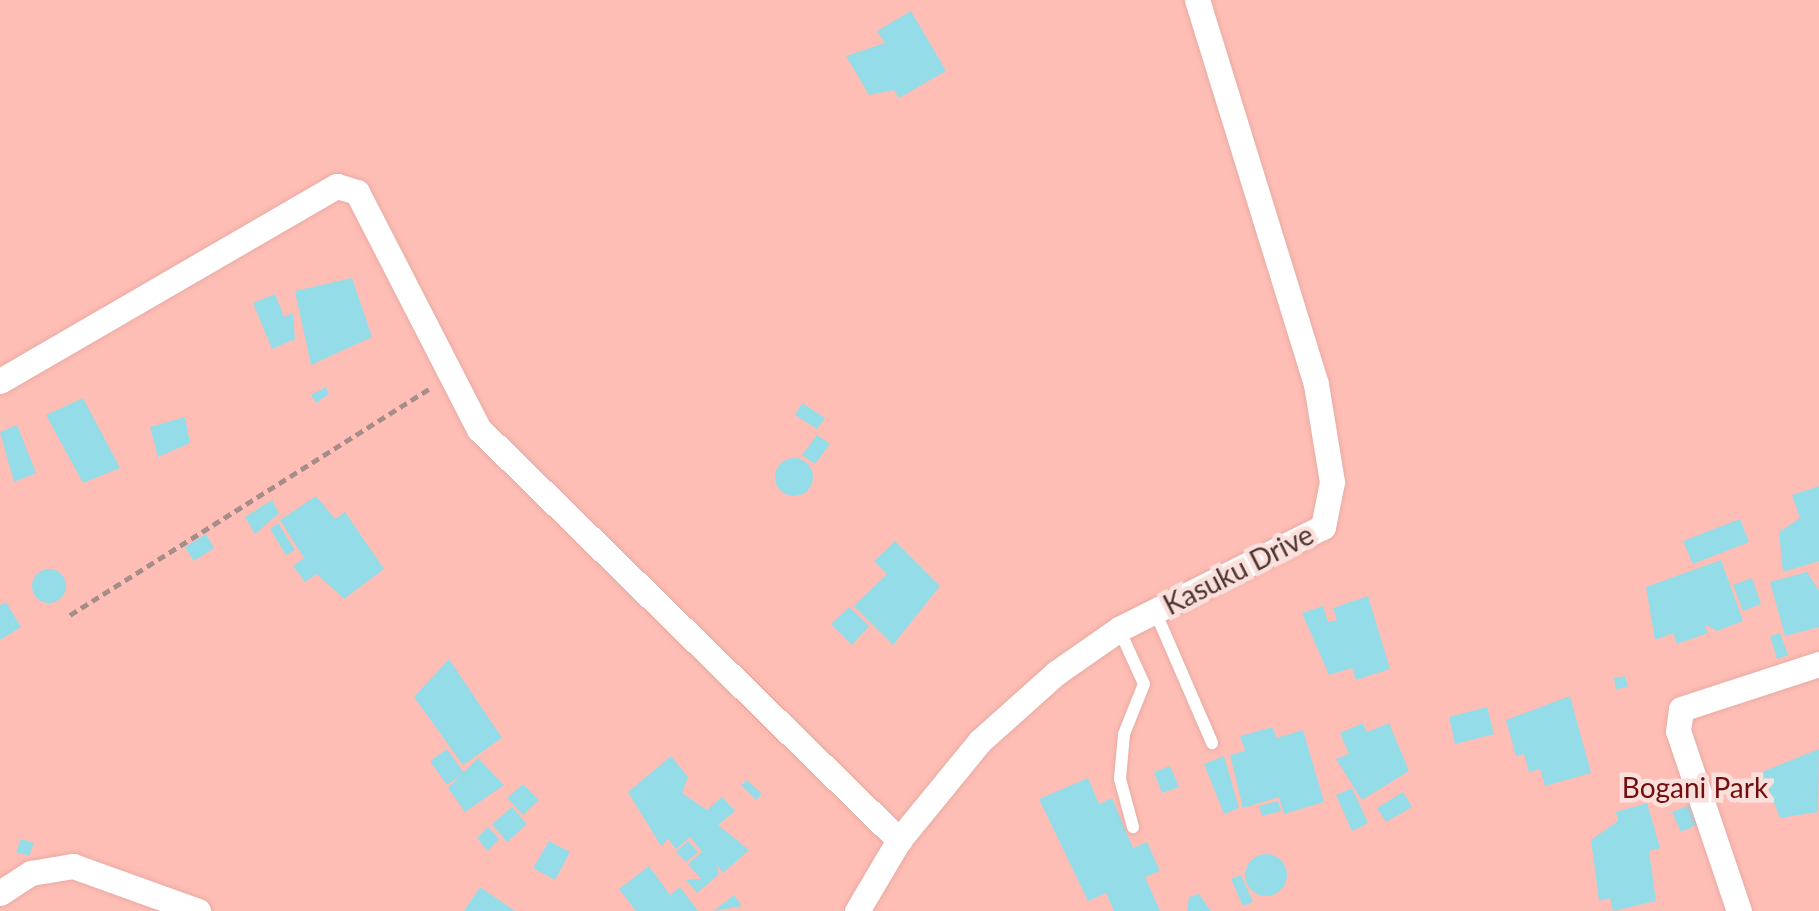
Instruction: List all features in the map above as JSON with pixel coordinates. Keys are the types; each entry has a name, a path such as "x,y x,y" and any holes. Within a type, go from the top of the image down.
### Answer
{"street":[{"name":"Kasuku Drive","path":"858,911 900,840 980,741 1119,629 1322,527 1332,482 1316,384 1197,0"},
{"path":"0,381 338,186 375,210 446,379 479,429 900,840"},
{"path":"1738,911 1678,730 1681,709 1819,664"},
{"path":"0,893 31,872 72,866 198,911"}],"lane":[{"path":"1155,611 1212,743"},
{"path":"1119,629 1144,684 1124,734 1120,779 1133,827"}],"path":[{"path":"70,615 446,379"}],"green space":[{"name":"Bogani Park","path":"0,0 1819,0 1819,911 0,911"}],"building":[{"path":"911,11 946,71 899,98 894,90 869,95 846,56 885,43 877,31"},
{"path":"352,278 372,337 311,365 295,291"},
{"path":"275,294 284,317 293,313 295,339 272,349 253,303"},
{"path":"326,387 329,394 316,403 311,395"},
{"path":"83,398 120,468 83,483 46,415"},
{"path":"802,403 825,418 817,429 795,415"},
{"path":"185,417 190,443 158,457 150,427"},
{"path":"17,425 36,473 14,482 0,432"},
{"path":"817,435 830,444 815,464 802,455"},
{"path":"794,458 808,463 813,477 808,491 794,496 780,491 775,477 780,463"},
{"path":"1819,486 1819,561 1783,572 1779,532 1800,518 1792,495"},
{"path":"316,496 335,519 345,512 384,569 344,599 317,574 305,582 293,566 304,558 280,520"},
{"path":"272,500 279,513 255,534 245,517"},
{"path":"1740,519 1749,542 1693,564 1683,541"},
{"path":"278,523 295,550 286,555 270,529"},
{"path":"206,534 214,548 194,561 185,547"},
{"path":"895,541 940,586 893,645 854,606 887,574 874,561"},
{"path":"1721,560 1743,621 1717,631 1705,624 1708,633 1677,644 1673,633 1655,640 1646,587"},
{"path":"49,569 61,574 66,586 61,598 49,603 37,598 32,586 37,574"},
{"path":"1807,572 1819,591 1819,627 1785,636 1770,582"},
{"path":"1752,578 1761,604 1743,611 1733,585"},
{"path":"1368,596 1390,669 1356,680 1352,668 1329,675 1302,613 1323,606 1328,622 1337,620 1333,608"},
{"path":"6,602 21,627 0,640 0,605"},
{"path":"849,607 869,626 852,645 831,624"},
{"path":"1780,633 1788,655 1777,659 1770,636"},
{"path":"449,659 502,738 463,765 414,697"},
{"path":"1625,676 1628,687 1616,689 1614,678"},
{"path":"1570,696 1591,773 1545,786 1540,769 1529,772 1524,754 1516,756 1506,720"},
{"path":"1487,707 1494,734 1455,744 1449,717"},
{"path":"1363,723 1367,732 1389,723 1409,771 1362,800 1336,759 1349,754 1340,733"},
{"path":"1273,727 1276,738 1303,730 1324,802 1284,814 1279,797 1243,808 1230,755 1245,751 1240,736"},
{"path":"447,749 464,773 447,785 430,761"},
{"path":"1819,749 1818,812 1780,818 1762,772"},
{"path":"671,756 688,777 682,793 707,810 722,797 735,811 718,825 749,850 723,873 716,864 719,874 697,893 686,880 701,879 688,864 702,852 690,837 676,849 668,839 661,846 628,792"},
{"path":"1224,756 1239,808 1224,814 1204,764"},
{"path":"478,758 504,785 465,812 448,788"},
{"path":"1170,766 1179,787 1162,793 1154,772"},
{"path":"1088,778 1099,804 1112,798 1133,848 1147,842 1160,871 1145,877 1160,911 1114,911 1106,893 1088,901 1039,799"},
{"path":"747,780 762,794 756,800 741,785"},
{"path":"523,784 539,800 523,815 507,798"},
{"path":"1352,788 1368,823 1352,831 1336,795"},
{"path":"1403,792 1412,807 1386,822 1377,808"},
{"path":"1278,801 1281,811 1262,816 1259,806"},
{"path":"1647,803 1660,848 1649,851 1656,901 1613,911 1610,898 1599,901 1591,840 1618,821 1616,812"},
{"path":"1690,805 1698,824 1681,832 1672,812"},
{"path":"512,807 527,824 507,842 492,824"},
{"path":"488,827 499,839 488,851 477,838"},
{"path":"21,839 34,843 29,856 16,852"},
{"path":"549,841 570,852 555,880 533,868"},
{"path":"688,841 698,852 686,862 676,852"},
{"path":"1266,854 1281,860 1287,875 1281,890 1266,896 1251,890 1245,875 1251,860"},
{"path":"649,866 670,895 680,887 698,911 636,911 619,889"},
{"path":"1241,875 1253,902 1243,906 1231,879"},
{"path":"480,887 515,911 464,911"},
{"path":"1199,894 1211,911 1187,911 1189,897"},
{"path":"734,895 742,906 713,911"}]}
